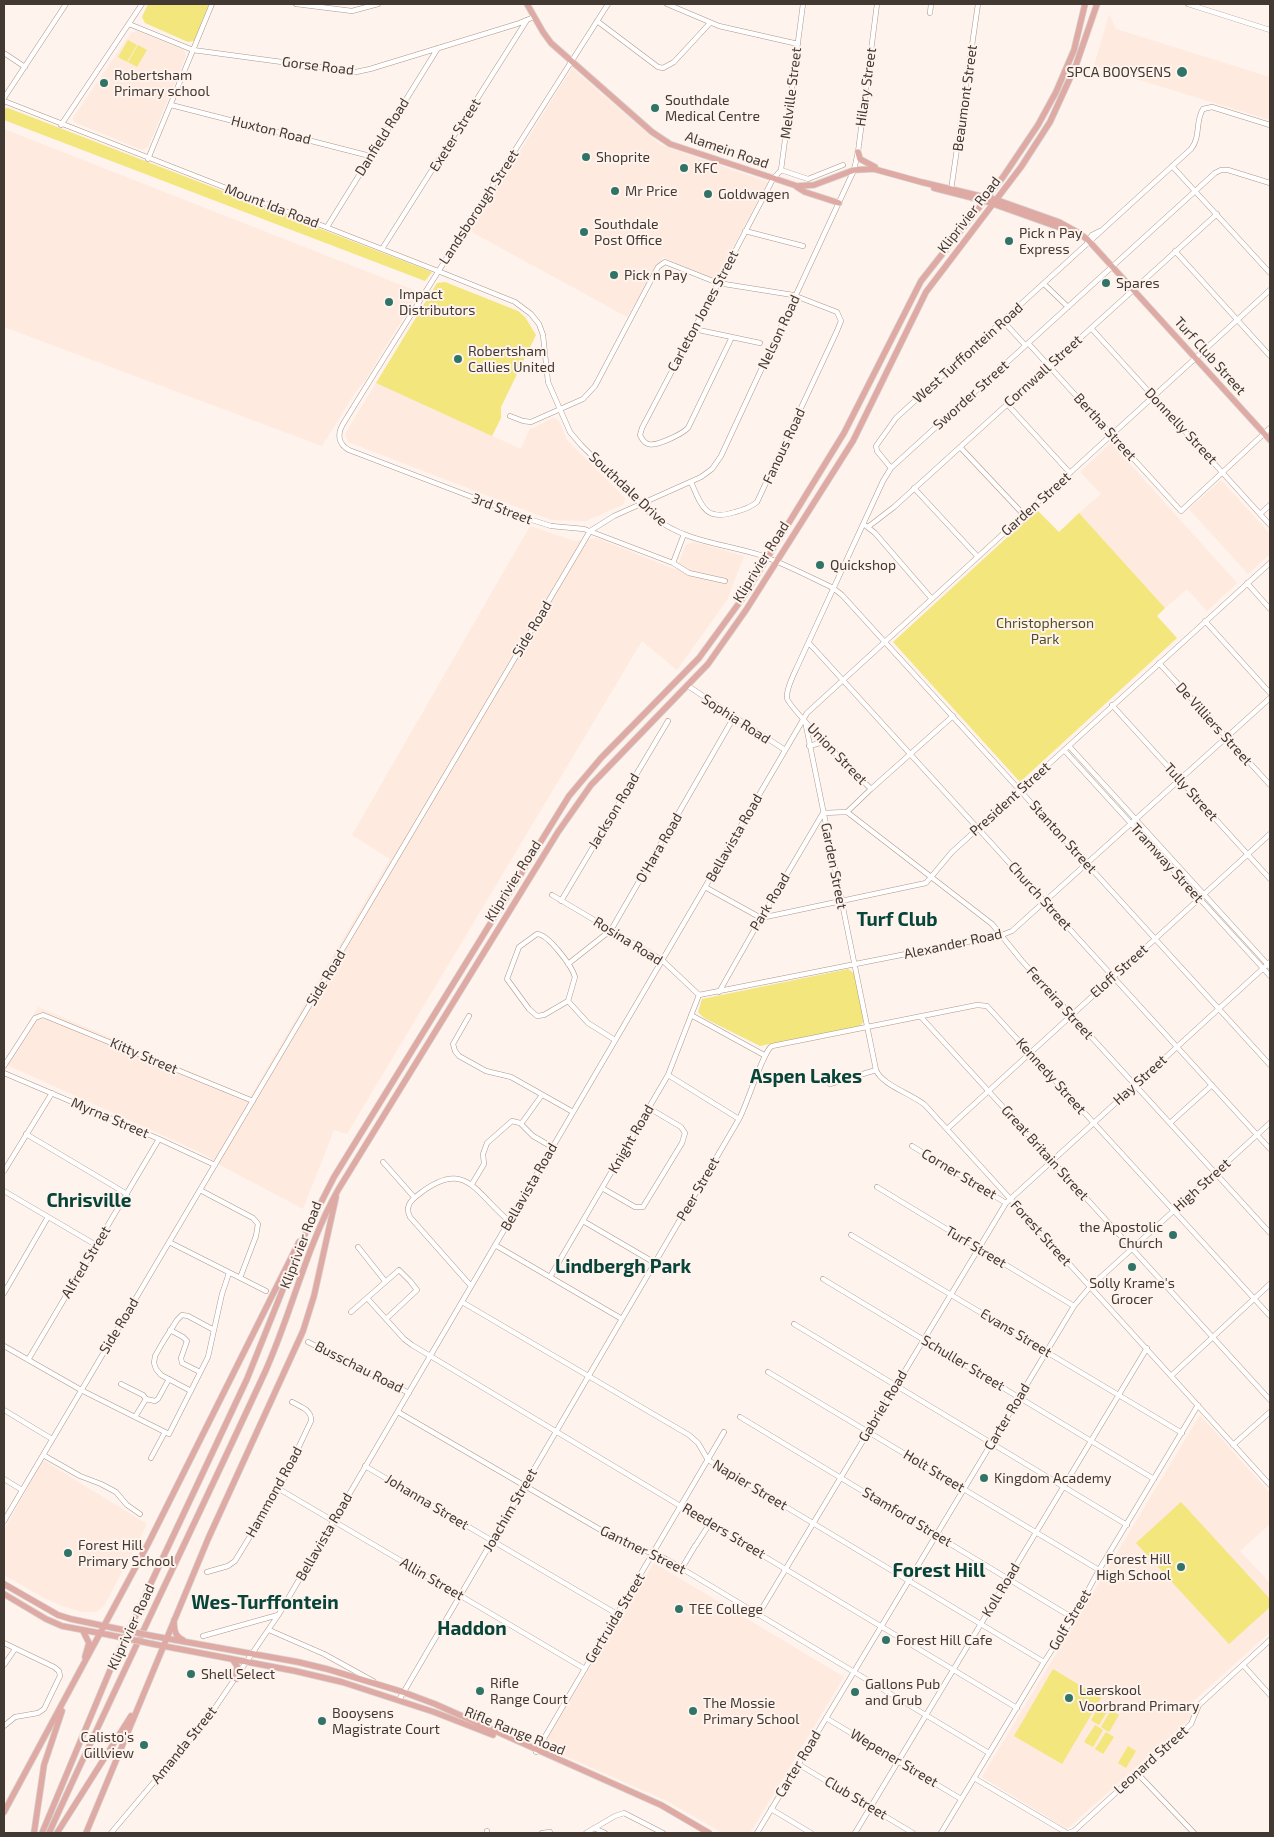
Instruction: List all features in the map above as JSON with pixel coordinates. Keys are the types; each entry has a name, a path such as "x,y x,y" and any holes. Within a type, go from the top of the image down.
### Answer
{"main road":[{"name":"Alamein Road","path":"527,4 547,38 662,140 773,180 797,186 814,185 854,170 872,168 886,171"},
{"name":"Kliprivier Road","path":"42,1833 111,1668 251,1372 305,1234 334,1176 569,796 602,758 699,658 724,625 768,558 844,434 920,281 986,199 1029,140 1056,92 1074,50 1085,4"},
{"name":"Kliprivier Road","path":"49,1833 271,1357 322,1220 338,1190 552,840 581,797 688,686 720,648 776,562 856,434 926,292 1035,148 1054,114 1076,65 1097,4"},
{"path":"858,152 860,159 886,171"},
{"name":"Turf Club Street","path":"886,171 929,186 986,199 1055,220 1079,233 1112,266 1270,440"},
{"path":"797,186 806,193 839,203"},
{"path":"86,1833 163,1646 165,1637 303,1331 314,1296 338,1190"},
{"path":"4,1812 148,1544 296,1247 305,1234"},
{"path":"4,1584 58,1615 71,1620 104,1626"},
{"path":"4,1594 46,1619 62,1626 100,1634"},
{"path":"174,1618 176,1633 186,1642"},
{"name":"Rifle Range Road","path":"104,1626 320,1667 403,1692 434,1704 660,1807 702,1833"},
{"path":"83,1631 89,1643 86,1661"},
{"name":"Rifle Range Road","path":"100,1634 305,1673 372,1691 537,1751 661,1805 709,1833"},
{"path":"233,1659 237,1666 236,1679"},
{"path":"34,1833 47,1754 68,1694"},
{"path":"57,1833 139,1704"}],"street":[{"path":"4,100 66,4"},
{"path":"61,125 142,4"},
{"path":"148,159 212,4"},
{"path":"296,4 352,11 378,4"},
{"name":"Landsborough Street","path":"339,438 339,431 343,424 608,4"},
{"path":"667,4 710,23 798,44"},
{"name":"Melville Street","path":"781,170 803,4"},
{"name":"Hilary Street","path":"854,170 877,4"},
{"path":"930,13 931,4"},
{"name":"Beaumont Street","path":"951,190 978,4"},
{"path":"1188,4 1270,30"},
{"name":"Gorse Road","path":"129,24 193,50 356,72 370,70 534,17"},
{"name":"Exeter Street","path":"382,249 527,20"},
{"path":"597,21 661,68 668,67 674,62 710,23"},
{"name":"Danfield Road","path":"327,227 439,47"},
{"path":"4,53 24,67"},
{"name":"Mount Ida Road","path":"4,100 61,125 327,227 515,302 536,319"},
{"name":"Huxton Road","path":"171,105 370,156"},
{"name":"West Turffontein Road","path":"891,468 877,452 876,446 880,438 901,413 1044,284 1095,233 1100,231 1196,142 1200,115 1203,109 1212,108 1270,125"},
{"path":"773,180 781,170 808,179 843,165"},
{"path":"1172,166 1270,273"},
{"name":"Sworder Street","path":"804,720 789,703 787,696 791,682 863,523 891,468 1215,173 1224,169 1232,170 1270,183"},
{"name":"Nelson Road","path":"691,482 709,471 721,456 854,170"},
{"name":"Carleton Jones Street","path":"732,337 688,428 682,433 661,442 650,445 646,443 640,435 642,428 773,180"},
{"name":"Cornwall Street","path":"868,527 1008,404 1217,214"},
{"path":"746,232 803,246"},
{"path":"1176,251 1270,356"},
{"path":"510,416 531,422 583,399 592,391 658,267 667,261 718,283 796,296"},
{"path":"1044,284 1068,307"},
{"name":"Garden Street","path":"876,1070 804,720 813,707 843,679 1270,290"},
{"name":"Fanous Road","path":"691,482 703,507 717,516 743,510 757,502 841,321 838,314 834,311 796,296"},
{"name":"Southdale Drive","path":"536,319 544,340 547,379 568,428 576,440 667,527 684,534 768,558 833,588"},
{"name":"Bertha Street","path":"1003,321 1049,365 1181,511 1223,472"},
{"name":"Donnelly Street","path":"1091,328 1270,525"},
{"path":"694,329 760,343"},
{"path":"1008,404 1070,473"},
{"path":"1223,472 1270,428"},
{"name":"3rd Street","path":"339,438 342,445 349,450 532,520 551,526 590,531 673,563 689,573 725,581"},
{"path":"960,447 1024,515"},
{"name":"Side Road","path":"4,1521 590,531 614,516 691,482"},
{"path":"914,488 978,557"},
{"path":"1260,514 1270,505"},
{"path":"863,523 932,599"},
{"path":"673,563 684,534"},
{"name":"President Street","path":"761,918 917,886 928,882 952,852 1270,563"},
{"path":"1247,584 1270,609"},
{"name":"Stanton Street","path":"833,588 845,598 885,641 1270,1065"},
{"path":"1205,622 1270,693"},
{"name":"Church Street","path":"809,643 1270,1149"},
{"name":"De Villiers Street","path":"1159,663 1270,786"},
{"name":"Sophia Road","path":"688,686 785,750"},
{"name":"Alexander Road","path":"699,995 1002,935 1018,927 1270,698"},
{"name":"Tully Street","path":"1112,706 1270,879"},
{"path":"823,814 847,812 953,716"},
{"name":"O'Hara Road","path":"568,964 611,930 734,717"},
{"name":"Union Street","path":"804,720 871,789"},
{"name":"Bellavista Road","path":"253,1654 334,1521 804,720"},
{"name":"Jackson Road","path":"561,900 668,721"},
{"path":"809,746 821,743 832,749"},
{"name":"Tramway Street","path":"1069,746 1269,964"},
{"name":"Tramway Street","path":"1064,750 1270,976"},
{"path":"1098,786 1102,782"},
{"name":"Ferreira Street","path":"847,812 992,924 1022,961 1270,1233"},
{"name":"Park Road","path":"719,992 823,814"},
{"name":"Eloff Street","path":"947,1129 1270,834"},
{"path":"705,886 761,918"},
{"name":"Rosina Road","path":"552,895 662,960 699,995"},
{"path":"1232,935 1237,930"},
{"path":"537,934 542,934 546,937 568,964 575,977 568,1001 544,1015 536,1015 507,979 519,947 537,934"},
{"name":"Hay Street","path":"1010,1199 1269,964"},
{"name":"Knight Road","path":"550,1277 668,1075 699,995"},
{"path":"568,1001 588,1023 615,1040"},
{"name":"Kennedy Street","path":"764,1055 768,1048 772,1046 984,1005 990,1009 1270,1316"},
{"name":"Kitty Street","path":"4,1066 35,1018 40,1015 50,1017 252,1102"},
{"path":"691,1015 764,1055"},
{"path":"469,1016 455,1039 454,1048 457,1054 486,1071 504,1075 573,1112"},
{"name":"Great Britain Street","path":"921,1017 1270,1400"},
{"name":"Peer Street","path":"622,1319 739,1119 764,1055"},
{"path":"830,1084 876,1070"},
{"name":"Forest Street","path":"876,1070 882,1079 922,1102 1270,1485"},
{"name":"Myrna Street","path":"4,1073 215,1165"},
{"path":"668,1075 739,1119"},
{"path":"1170,1123 1212,1085"},
{"path":"4,1171 52,1093"},
{"path":"521,1124 542,1095"},
{"path":"602,1188 635,1207 643,1207 682,1143 685,1133 681,1127 649,1108"},
{"path":"472,1184 484,1164 483,1154 487,1143 510,1122 515,1121 521,1124 533,1136 552,1148"},
{"name":"High Street","path":"1090,1286 1270,1123"},
{"path":"26,1134 127,1194"},
{"name":"Alfred Street","path":"28,1360 159,1139"},
{"name":"Corner Street","path":"912,1146 1006,1203"},
{"path":"383,1162 414,1197"},
{"path":"471,1286 410,1217 408,1207 414,1197 430,1185 454,1178 472,1184 509,1221"},
{"name":"Turf Street","path":"877,1187 1074,1306"},
{"path":"4,1190 96,1245"},
{"path":"200,1190 253,1218 258,1224 256,1236 240,1278"},
{"name":"Gabriel Road","path":"758,1614 978,1248 1010,1199"},
{"path":"4,1293 48,1217"},
{"path":"583,1221 655,1263"},
{"name":"Evans Street","path":"851,1235 1182,1433"},
{"path":"169,1242 266,1291"},
{"path":"495,1245 622,1319"},
{"path":"358,1247 385,1282"},
{"path":"351,1312 399,1270 417,1290 415,1294 386,1319"},
{"path":"151,1458 191,1391 210,1351 222,1294 229,1273"},
{"name":"Schuller Street","path":"822,1279 1154,1479"},
{"path":"1172,1375 1270,1284"},
{"name":"Carter Road","path":"757,1833 1074,1306 1090,1286"},
{"name":"Reeders Street","path":"367,1298 407,1342 1017,1708"},
{"name":"Napier Street","path":"462,1302 689,1435 698,1443 708,1460 1044,1662"},
{"path":"191,1391 158,1373 154,1363 155,1356 179,1317 185,1315 214,1330"},
{"name":"Joachim Street","path":"399,1700 622,1319"},
{"path":"794,1324 1127,1525"},
{"path":"170,1330 183,1336 187,1341 181,1358 182,1363 200,1372"},
{"name":"Busschau Road","path":"308,1342 409,1393"},
{"path":"4,1346 81,1390 167,1433"},
{"name":"Koll Road","path":"855,1833 1147,1348"},
{"name":"Holt Street","path":"768,1372 1099,1570"},
{"path":"121,1384 143,1395 146,1399 157,1400 169,1379"},
{"path":"135,1417 146,1399"},
{"name":"Hammond Road","path":"206,1572 228,1566 234,1561 279,1489 311,1421 311,1414 309,1412 292,1402"},
{"name":"Golf Street","path":"941,1833 1044,1662 1073,1618 1099,1570 1198,1405"},
{"path":"4,1410 52,1439"},
{"name":"Gantner Street","path":"398,1412 630,1547 653,1553 682,1568 853,1673 989,1753"},
{"path":"1233,1445 1270,1412"},
{"name":"Stamford Street","path":"740,1417 1073,1618"},
{"name":"Gertruida Street","path":"537,1751 724,1432"},
{"path":"43,1455 80,1476 112,1490 127,1505 140,1514"},
{"name":"Johanna Street","path":"365,1466 618,1614"},
{"path":"4,1479 22,1490"},
{"name":"Allin Street","path":"279,1489 585,1669"},
{"path":"682,1568 710,1523"},
{"path":"203,1636 279,1614"},
{"path":"269,1630 336,1660 380,1686"},
{"name":"Leonard Street","path":"974,1778 1061,1831 1067,1833 1074,1831 1191,1724 1199,1705 1269,1642"},
{"path":"4,1643 58,1670 60,1676 44,1709 38,1713 15,1717 4,1726"},
{"path":"4,1665 15,1649"},
{"name":"Amanda Street","path":"111,1833 208,1718 253,1654"},
{"path":"1243,1665 1270,1695"},
{"name":"Wepener Street","path":"826,1718 961,1799"},
{"name":"Club Street","path":"798,1764 913,1833"},
{"path":"1137,1773 1194,1833"},
{"path":"771,1809 811,1833"},
{"path":"586,1833 624,1813 664,1833"},
{"path":"594,1828 604,1833"},
{"path":"542,1833 550,1832"}],"shaded area":[{"name":"SPCA BOOYSENS","path":"1109,14 1116,29 1270,77 1270,120 1094,66"},
{"name":"Robertsham Primary school","path":"137,31 184,50 186,56 148,147 142,150 74,122 73,118 131,33"},
{"path":"572,68 661,145 768,182 714,282 663,257 627,317 470,231"},
{"path":"4,129 419,292 366,379 355,393 322,446 4,327"},
{"path":"376,383 521,449 529,430 553,418 556,419 559,421 567,440 625,498 624,504 586,521 551,520 348,442 345,434"},
{"path":"1111,443 1237,583 1207,611 1187,589 1165,608 1079,513 1101,494 1080,472"},
{"path":"1221,480 1270,534 1270,554 1248,574 1189,509"},
{"path":"530,526 574,541 597,538 676,570 686,545 694,542 744,556 727,600 677,670 642,641 347,1134 334,1130 303,1209 222,1166 204,1154 5,1064 38,1007 250,1097 390,859 352,835"},
{"name":"Forest Hill High School","path":"1200,1415 1270,1493 1270,1524 1240,1551 1270,1583 1270,1632 1186,1708 1193,1716 1067,1829 982,1777"},
{"name":"Forest Hill Primary School","path":"43,1460 147,1524 104,1606 96,1612 83,1612 65,1607 44,1598 4,1575 4,1530"},
{"name":"The Mossie Primary School","path":"654,1563 844,1677 750,1833 722,1833 667,1801 542,1746"}],"green space":[{"path":"148,4 209,4 194,41 188,42 145,23 142,17"},
{"path":"128,40 137,45 127,62 118,57"},
{"path":"138,45 147,50 137,67 128,62"},
{"path":"6,108 432,272 425,281 4,120"},
{"name":"Robertsham Callies United","path":"445,282 518,311 525,317 536,335 501,407 501,418 492,436 376,383 437,283"},
{"name":"Christopherson Park","path":"1037,510 1059,532 1079,513 1165,608 1157,616 1177,638 1020,782 893,642"},
{"path":"848,969 854,973 864,1021 860,1026 760,1046 704,1018 698,1012 702,999"},
{"path":"1181,1502 1270,1599 1270,1607 1229,1644 1136,1543"},
{"path":"1053,1669 1101,1698 1062,1764 1014,1736"},
{"path":"1101,1703 1109,1708 1099,1725 1091,1720"},
{"path":"1111,1710 1119,1715 1109,1732 1101,1727"},
{"path":"1095,1725 1103,1730 1093,1747 1084,1742"},
{"path":"1106,1732 1114,1737 1103,1754 1095,1749"},
{"path":"1128,1746 1136,1751 1126,1768 1118,1763"}],"place":[{"name":"SPCA BOOYSENS","path":"1182,72"},
{"name":"Robertsham Primary school","path":"104,83"},
{"name":"Southdale Medical Centre","path":"655,108"},
{"name":"Shoprite","path":"586,157"},
{"name":"KFC","path":"684,168"},
{"name":"Mr Price","path":"615,191"},
{"name":"Goldwagen","path":"708,194"},
{"name":"Southdale Post Office","path":"584,232"},
{"name":"Pick n Pay Express","path":"1009,241"},
{"name":"Pick n Pay","path":"614,275"},
{"name":"Spares","path":"1106,283"},
{"name":"Impact Distributors","path":"389,302"},
{"name":"Robertsham Callies United","path":"458,359"},
{"name":"Quickshop","path":"820,565"},
{"name":"the Apostolic Church","path":"1173,1235"},
{"name":"Solly Krame's Grocer","path":"1132,1267"},
{"name":"Kingdom Academy","path":"984,1478"},
{"name":"Forest Hill Primary School","path":"68,1553"},
{"name":"Forest Hill High School","path":"1181,1567"},
{"name":"TEE College","path":"679,1609"},
{"name":"Forest Hill Cafe","path":"886,1640"},
{"name":"Shell Select","path":"191,1674"},
{"name":"Rifle Range Court","path":"480,1691"},
{"name":"Gallons Pub and Grub","path":"855,1692"},
{"name":"Laerskool Voorbrand Primary","path":"1069,1698"},
{"name":"The Mossie Primary School","path":"693,1711"},
{"name":"Booysens Magistrate Court","path":"322,1721"},
{"name":"Calisto's Gillview","path":"144,1745"}],"district":[{"name":"Turf Club","path":"897,920"},
{"name":"Aspen Lakes","path":"806,1077"},
{"name":"Chrisville","path":"89,1201"},
{"name":"Lindbergh Park","path":"623,1267"},
{"name":"Forest Hill","path":"939,1571"},
{"name":"Wes-Turffontein","path":"265,1603"},
{"name":"Haddon","path":"472,1629"}]}
